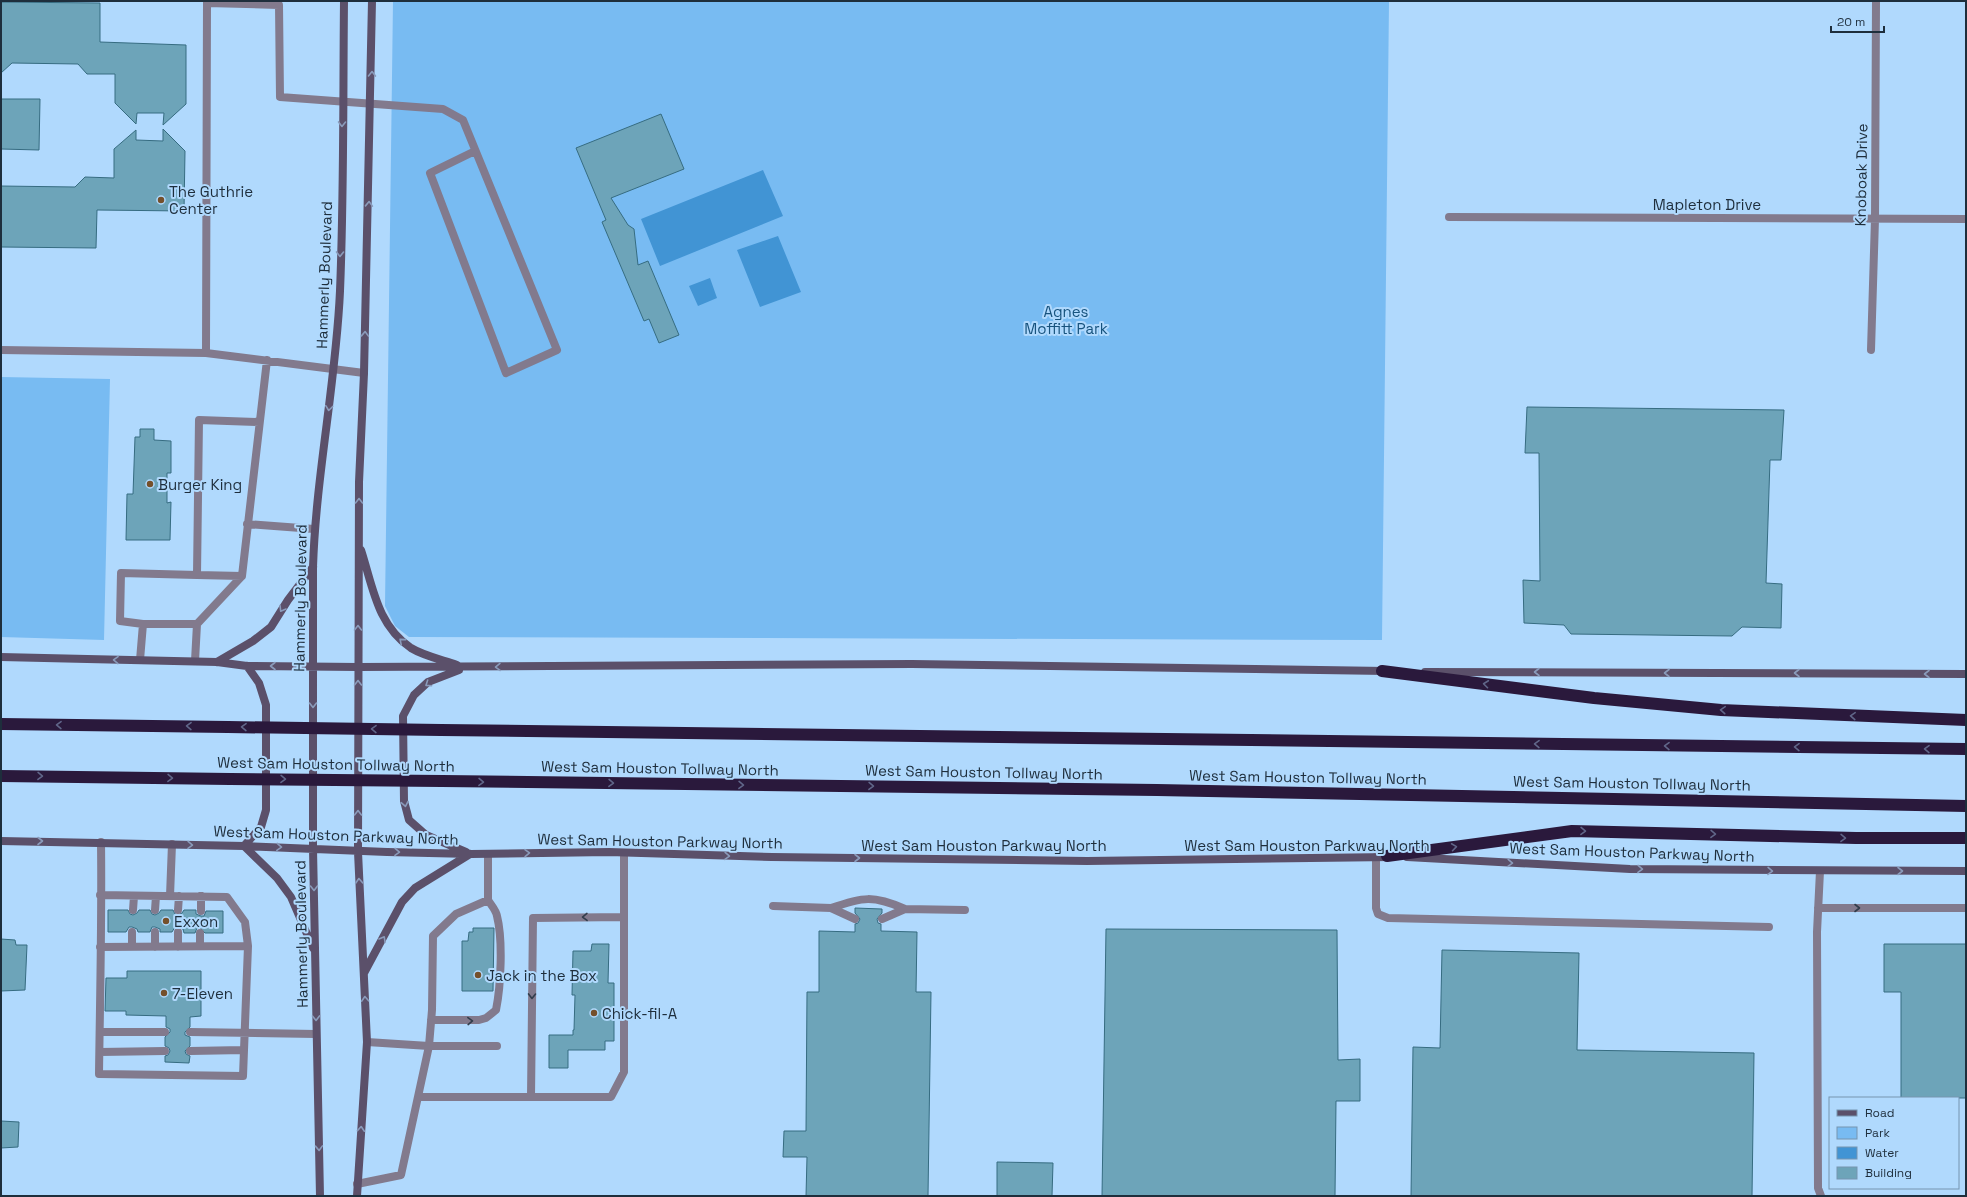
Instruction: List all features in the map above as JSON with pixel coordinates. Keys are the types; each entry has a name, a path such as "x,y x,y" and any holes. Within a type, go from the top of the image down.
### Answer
{"highway":[{"path":"1382,671 1594,698 1721,710 1966,720"},
{"path":"1,724 1966,750"},
{"name":"West Sam Houston Tollway North","path":"1,776 1157,790 1966,806"},
{"path":"1382,857 1572,831 1856,838 1966,838"}],"main road":[{"name":"Hammerly Boulevard","path":"320,1196 313,849 313,567 314,529 334,369 340,291 344,1"},
{"path":"357,1196 367,1042 358,852 358,667 359,482 364,373 371,105 372,1"},
{"path":"359,540 381,616 391,631 412,649 463,668"},
{"path":"217,662 253,641 271,627 288,600 313,567"},
{"path":"1,657 217,662 247,666 463,668 912,664 1382,671 1966,674"},
{"path":"247,666 259,683 266,704 266,810 261,827 244,846 277,878 291,897 315,953"},
{"path":"463,668 428,682 414,695 403,716 404,800 409,820 426,835 471,854"},
{"name":"West Sam Houston Parkway North","path":"1,841 101,842 244,846 358,852 471,854 624,853 772,858 1088,861 1382,857 1630,869 1966,871"},
{"path":"363,973 402,902 415,888 471,854"}],"street":[{"name":"Knoboak Drive","path":"1871,350 1875,218 1876,1"},
{"path":"206,353 207,2 279,5 280,97 371,105 443,109 463,120 557,350 506,373 430,172 475,151"},
{"name":"Mapleton Drive","path":"1449,217 1966,219"},
{"path":"1,350 206,353 364,373"},
{"path":"194,662 197,624 242,576 266,360"},
{"path":"197,575 199,420 259,422"},
{"path":"247,524 314,529"},
{"path":"197,624 143,624 120,622 121,573 242,576"},
{"path":"140,660 143,624"},
{"path":"100,895 227,897 245,922 248,946 243,1076 99,1074 100,1052 100,895 101,842"},
{"path":"170,896 172,844"},
{"path":"418,1097 611,1097 624,1072 624,853"},
{"path":"431,1020 479,1020 486,1018 496,1010 500,956 499,927 497,914 488,900 488,854"},
{"path":"1382,857 1376,908 1378,914 1388,918 1769,927"},
{"path":"1820,871 1818,908 1818,1180 1821,1196"},
{"path":"133,910 134,896"},
{"path":"155,910 156,896"},
{"path":"178,910 179,896"},
{"path":"201,896 201,911"},
{"path":"773,906 831,908 856,899 884,900 905,909 966,910"},
{"path":"357,1184 401,1175 429,1046 433,936 456,914 488,900"},
{"path":"831,908 855,919"},
{"path":"1818,908 1966,908"},
{"path":"882,919 905,909"},
{"path":"532,1097 533,918 624,917"},
{"path":"132,932 132,947"},
{"path":"154,932 155,947"},
{"path":"178,932 178,947"},
{"path":"200,933 200,946"},
{"path":"100,947 248,946"},
{"path":"100,1032 165,1032"},
{"path":"190,1032 316,1034"},
{"path":"367,1042 429,1046 497,1046"},
{"path":"190,1051 244,1050"},
{"path":"100,1052 165,1051"}],"green space":[{"name":"Agnes Moffitt Park","path":"393,1 1389,1 1382,640 409,637 395,626 385,606"},
{"path":"1,377 110,379 104,640 1,637"}],"water":[{"path":"763,170 783,216 660,266 641,219"},
{"path":"778,236 801,292 760,307 737,250"},
{"path":"710,278 717,298 698,306 689,286"}],"building":[{"path":"1,2 100,3 100,42 186,45 186,104 163,125 164,113 137,113 136,124 115,103 115,74 87,74 78,64 12,63 1,73"},
{"path":"1,99 40,99 39,150 1,149"},
{"path":"661,114 684,169 611,198 628,225 634,229 638,265 648,261 679,335 659,343 649,319 644,321 602,222 606,220 576,148"},
{"path":"163,129 185,151 184,211 97,210 96,248 1,247 1,186 75,187 85,177 114,178 114,149 136,130 136,140 163,141"},
{"path":"1527,407 1784,410 1781,460 1770,460 1766,583 1782,584 1781,628 1742,627 1732,636 1571,634 1564,625 1524,623 1523,580 1540,581 1539,453 1525,453"},
{"name":"Burger King","path":"140,429 154,429 154,440 171,441 171,473 167,473 167,503 171,502 170,540 126,540 127,494 133,494 135,437 140,437"},
{"path":"855,908 882,909 882,913 877,919 878,923 881,924 881,931 917,932 916,992 931,992 928,1196 806,1196 807,1157 783,1157 784,1131 806,1131 807,992 819,992 819,931 855,932 855,924 858,923 860,919 855,913"},
{"name":"Exxon","path":"108,910 128,910 130,914 133,915 139,910 150,910 152,914 155,915 161,910 173,910 175,914 178,915 184,910 196,910 196,914 201,916 204,916 206,911 223,911 223,933 205,933 200,928 197,928 195,933 184,933 183,929 178,927 175,927 172,932 160,932 160,929 152,927 150,932 138,932 137,929 129,927 126,932 108,932"},
{"name":"Jack in the Box","path":"473,928 494,928 493,991 462,991 462,941 468,941 469,932 473,932"},
{"path":"1106,929 1337,930 1338,1060 1360,1059 1360,1101 1336,1101 1335,1196 1102,1196"},
{"path":"1,939 15,940 16,945 27,945 25,990 1,991"},
{"name":"Chick-fil-A","path":"592,944 609,944 608,983 614,983 614,1041 605,1041 605,1050 568,1050 568,1068 549,1068 549,1035 573,1035 575,995 572,995 573,951 591,951"},
{"path":"1884,944 1966,944 1966,1098 1901,1097 1901,992 1884,992"},
{"path":"1442,950 1579,953 1577,1050 1754,1053 1752,1196 1411,1196 1413,1047 1440,1048"},
{"name":"7-Eleven","path":"127,971 201,971 201,1016 190,1017 190,1027 185,1032 185,1035 190,1037 190,1046 185,1051 186,1054 190,1056 189,1063 165,1062 165,1056 168,1055 170,1051 169,1048 165,1046 165,1037 170,1032 170,1029 166,1027 166,1016 126,1015 126,1011 105,1011 106,978 127,978"},
{"path":"1,1121 19,1122 18,1147 1,1148"},
{"path":"997,1162 1053,1163 1052,1196 997,1196"}],"place":[{"name":"The Guthrie Center","path":"161,200"},
{"name":"Burger King","path":"150,484"},
{"name":"Exxon","path":"166,921"},
{"name":"Jack in the Box","path":"478,975"},
{"name":"7-Eleven","path":"164,993"},
{"name":"Chick-fil-A","path":"594,1013"}]}
